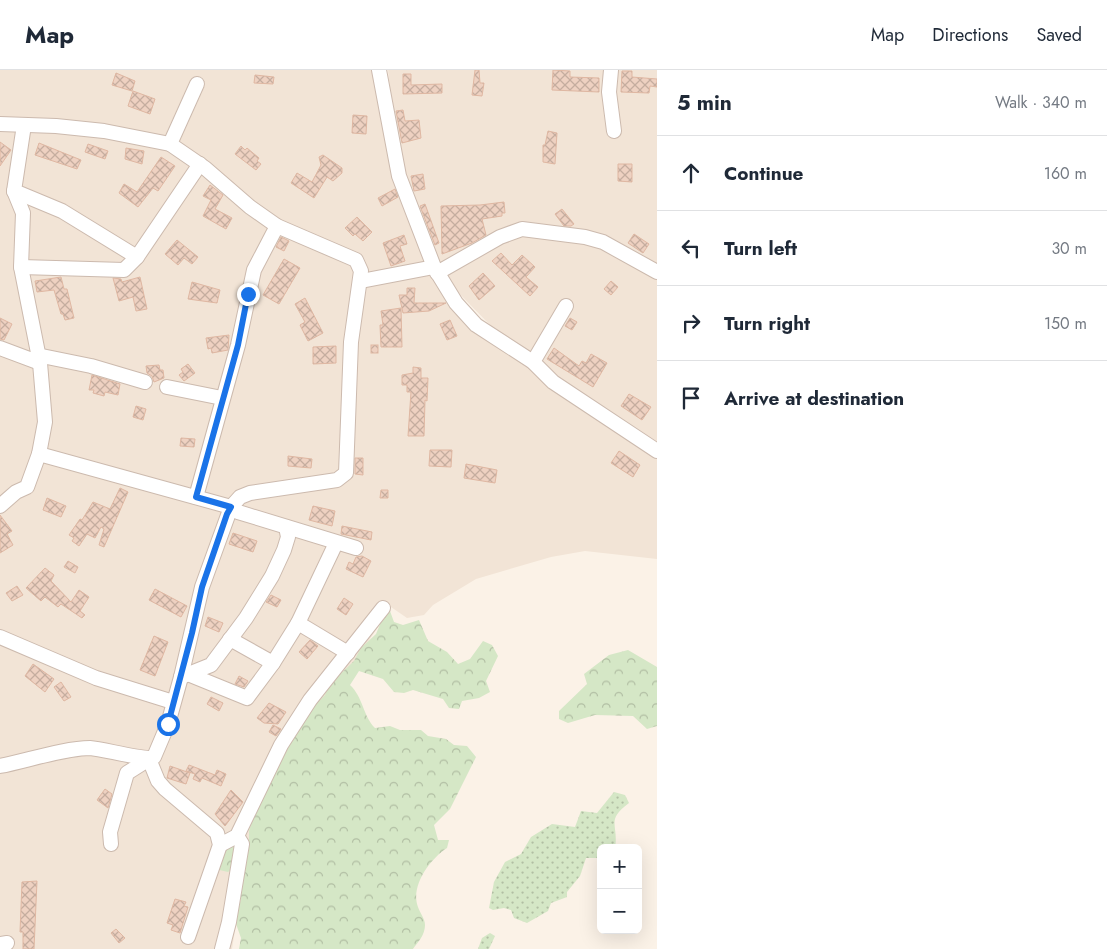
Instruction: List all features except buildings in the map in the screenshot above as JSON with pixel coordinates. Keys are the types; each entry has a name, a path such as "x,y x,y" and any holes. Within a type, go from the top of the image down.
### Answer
{"street":[{"path":"379,70 399,176 436,270 456,303 476,325 533,362 553,382 657,450"},
{"path":"611,70 609,92 614,131"},
{"path":"170,144 196,84"},
{"path":"3,123 104,131 170,144 200,164 250,207 278,226 356,260 361,271 351,342 346,472 337,480 250,493 240,498 231,507 202,587 185,676 173,702 158,751 150,759 127,773 110,832 112,844"},
{"path":"0,506 16,492 27,487 39,454 45,422 39,359 21,267 23,213 14,191 24,125"},
{"path":"21,267 124,270 137,257 200,164"},
{"path":"14,191 62,211 137,257"},
{"path":"196,497 238,345 254,270 278,226"},
{"path":"361,281 436,270 500,237 522,229 604,242 657,272"},
{"path":"533,362 566,306"},
{"path":"0,348 39,359 91,366 145,382"},
{"path":"166,387 222,398"},
{"path":"39,454 231,507 238,512 356,548"},
{"path":"185,676 211,665 230,639 272,576 288,537 286,527"},
{"path":"185,676 247,698 273,663 298,623 336,543"},
{"path":"220,844 237,836 281,745 310,700 383,608"},
{"path":"298,623 348,654"},
{"path":"0,637 96,678 173,702"},
{"path":"230,639 273,663"},
{"path":"0,766 89,748 150,759"},
{"path":"150,759 162,785 217,833 220,844 188,937"},
{"path":"222,949 229,922 242,844 237,836"}],"shaded area":[{"path":"0,70 376,70 384,132 439,282 519,359 657,458 657,559 585,551 551,557 476,579 433,605 424,615 407,618 391,607 347,674 249,842 232,949 0,949"},
{"path":"388,70 657,70 657,444 560,378 491,326 447,281 435,260 404,168 391,102"}],"green space":[{"path":"390,611 394,622 403,625 419,620 428,641 447,652 458,664 470,659 483,641 492,645 498,656 486,681 490,692 479,698 462,701 459,709 449,708 443,699 413,690 404,693 394,692 383,679 359,671 350,685 358,695 368,718 375,728 390,726 400,730 421,730 428,736 446,739 454,745 467,746 476,757 450,809 434,825 438,840 449,840 447,848 428,866 419,882 416,899 425,923 423,935 413,949 239,949 241,938 235,921 241,899 240,878 243,857 249,848 249,831 252,820 279,767 286,747 311,706 325,695 328,686 354,661 361,648 376,634 385,612"},
{"path":"628,650 657,667 657,726 647,729 633,716 595,715 568,723 559,719 559,711 587,684 584,674 609,655"},
{"path":"614,792 625,795 629,803 617,814 615,819 616,844 597,844 597,858 586,858 580,876 567,892 567,897 551,903 548,911 527,923 514,918 511,910 504,908 493,910 489,908 494,882 505,862 521,854 531,837 552,824 575,827 581,811 597,813"},
{"path":"230,845 236,847 233,868 228,872 215,869 218,853"},
{"path":"490,933 495,936 489,949 478,949 482,938"}],"route":[{"path":"168,724 202,587 231,507 196,497 238,345 248,294"}]}
